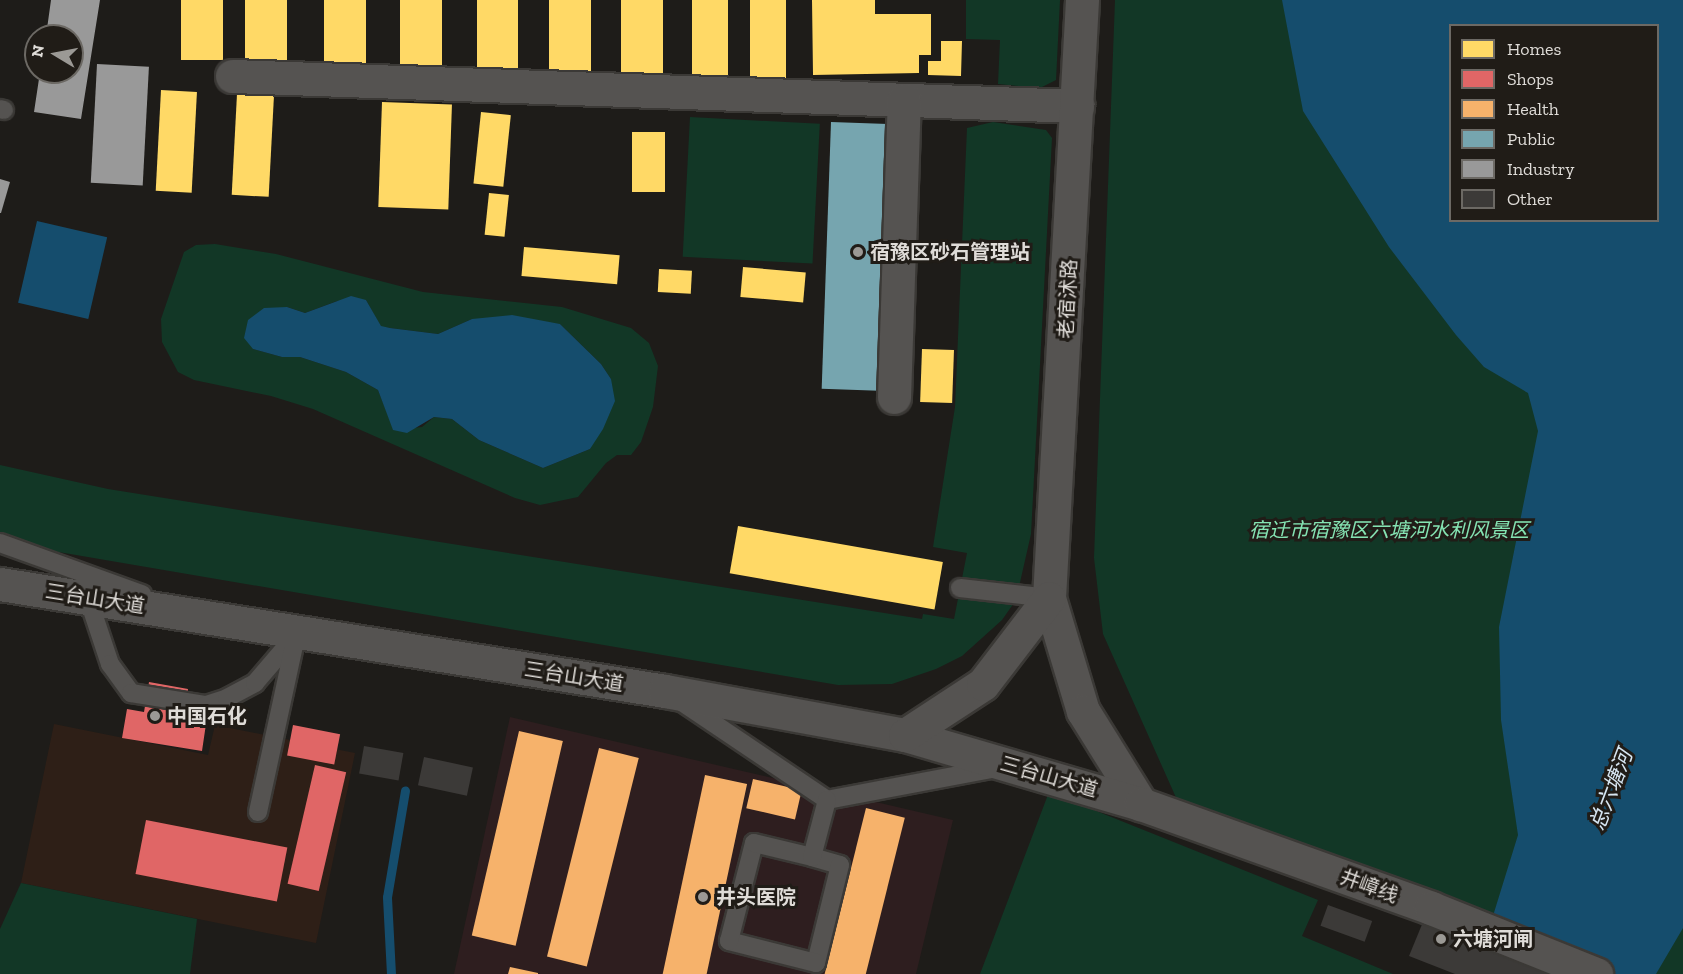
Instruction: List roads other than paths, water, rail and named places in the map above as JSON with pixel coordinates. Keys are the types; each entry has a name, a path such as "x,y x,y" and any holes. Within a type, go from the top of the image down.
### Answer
{"main road":[{"name":"老宿沭路","path":"1082,0 1049,598 1083,711 1141,804"},
{"path":"232,76 1077,106"},
{"path":"894,397 904,100"},
{"name":"三台山大道","path":"0,584 297,634 665,691 905,735 1141,804"},
{"path":"905,735 983,684 1049,598"},
{"name":"井嶂线","path":"1141,804 1431,908 1596,974"}],"lane":[{"path":"0,543 212,618"},
{"path":"960,588 1049,598"},
{"path":"88,598 110,664 131,693 206,705 227,698 255,683 297,634"},
{"path":"258,812 297,634"},
{"path":"665,691 827,800 1009,766"},
{"path":"812,857 827,800"},
{"path":"754,843 812,857 840,865 816,963 729,941 754,843"}],"water":[{"name":"总六塘河","path":"1282,0 1683,0 1683,928 1656,974 1475,974 1518,835 1501,720 1499,627 1538,431 1528,393 1484,367 1456,335 1389,247 1303,111"},
{"path":"37,221 107,237 88,319 18,303"},
{"path":"351,296 366,300 381,326 390,328 438,334 472,319 512,315 560,324 601,364 611,379 615,401 603,429 590,449 543,468 479,440 452,419 434,417 407,433 393,430 378,390 346,372 300,357 282,357 253,349 244,338 248,320 264,308 287,307 305,313"}],"waterway":[{"path":"391,974 387,897 405,791"}],"place":[{"name":"宿豫区砂石管理站","path":"858,252"},
{"name":"中国石化","path":"155,716"},
{"name":"井头医院","path":"703,897"},
{"name":"六塘河闸","path":"1441,939"}],"park label":[{"name":"宿迁市宿豫区六塘河水利风景区","path":"1389,530"}]}
